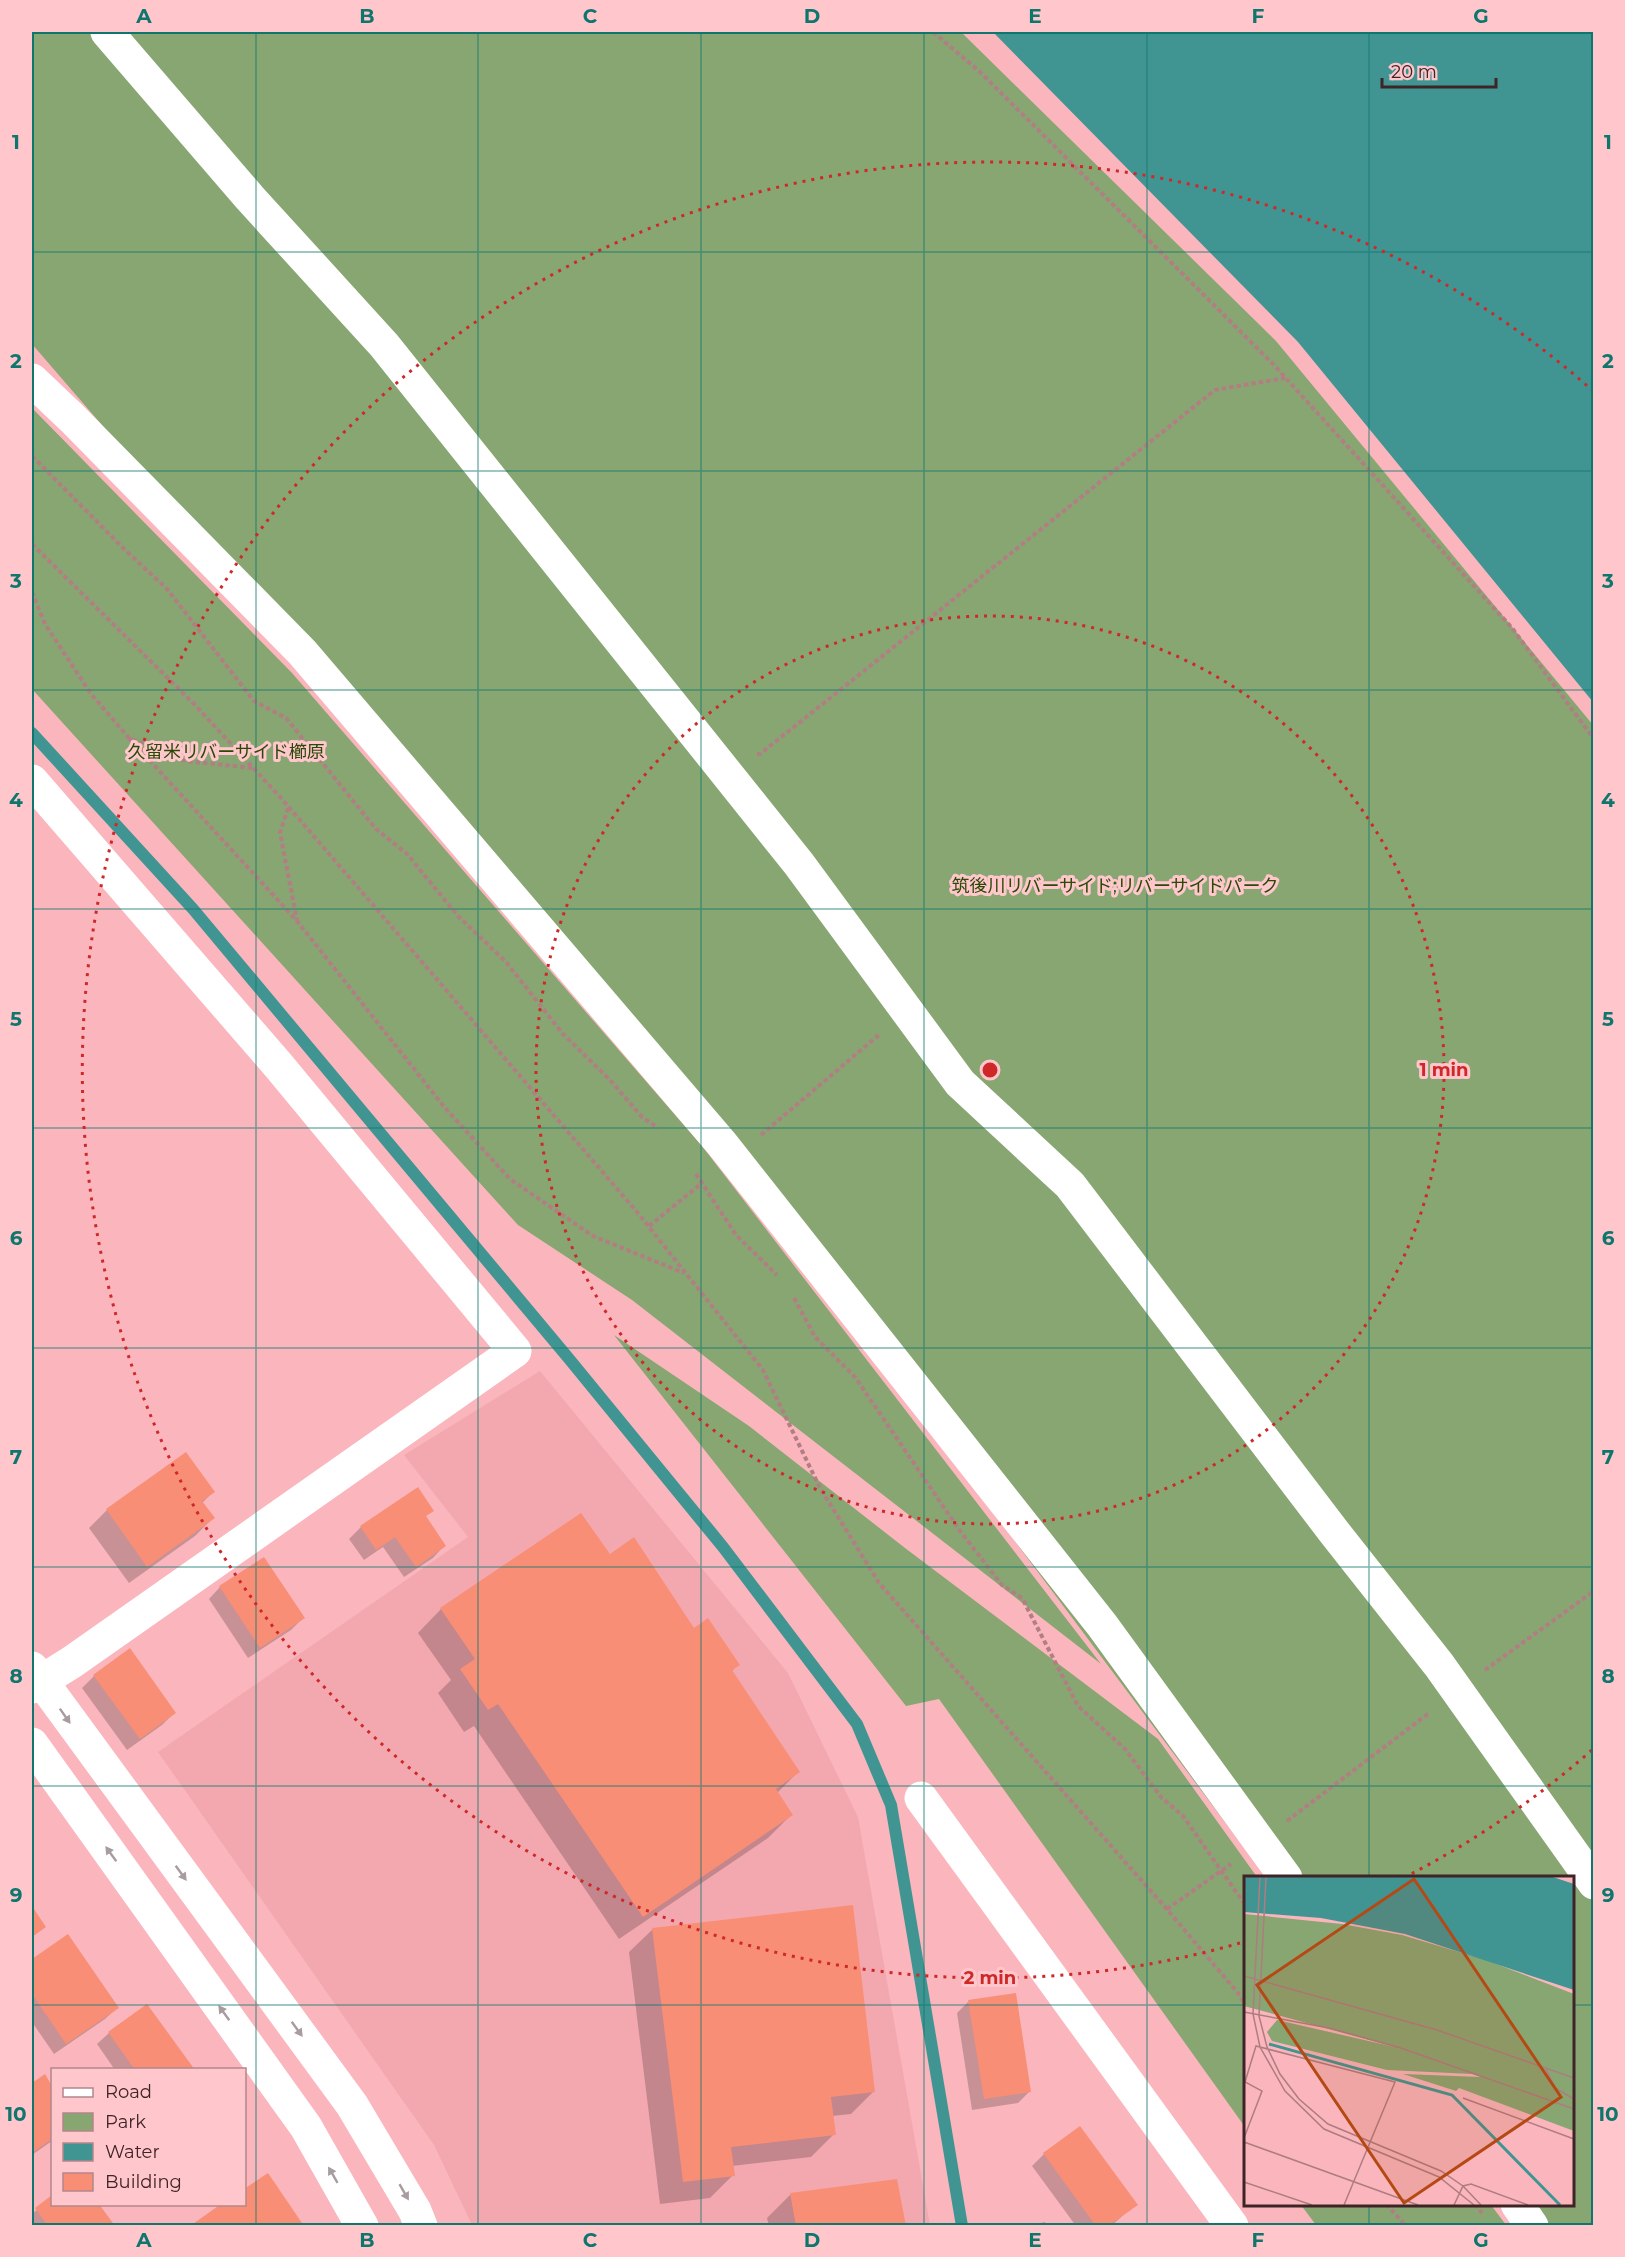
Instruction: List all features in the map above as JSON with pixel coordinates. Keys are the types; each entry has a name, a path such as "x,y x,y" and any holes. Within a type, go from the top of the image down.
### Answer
{"street":[{"path":"107,32 250,198 384,345 799,864 960,1083 1070,1185 1457,1691 1593,1883"},
{"path":"32,380 302,652 733,1158 1102,1625 1285,1876"},
{"path":"32,781 278,1065 515,1351 72,1662 35,1679 352,2105 415,2211 421,2226"},
{"path":"32,1744 306,2127 362,2226"},
{"path":"921,1798 1232,2226"},
{"path":"1518,2206 1532,2226"}],"path":[{"path":"933,32 979,71 1286,378 1512,628 1593,739"},
{"path":"711,756 760,754 1215,390 1286,378"},
{"path":"32,456 167,589 254,701 286,718 376,829 407,854 458,916 506,962 563,1034 610,1080 642,1117 662,1131"},
{"path":"32,544 195,705 253,768 649,1226 763,1370 820,1488 879,1583 1167,1909 1238,1993 1244,2004"},
{"path":"32,592 45,624 85,686 129,738 297,921 445,1108 510,1179 593,1236 687,1274"},
{"path":"129,738 185,761 253,768"},
{"path":"288,807 280,833 297,921"},
{"path":"733,1158 907,1011"},
{"path":"691,1164 701,1184 736,1235 781,1280"},
{"path":"649,1226 701,1184"},
{"path":"794,1297 815,1337 855,1377 960,1531 1002,1585 1022,1598 1078,1706 1125,1749 1161,1797 1183,1816 1244,1905"},
{"path":"1260,1842 1457,1691 1593,1591"},
{"path":"1167,1909 1221,1873"},
{"path":"1387,2206 1406,2226"}],"shaded area":[{"path":"540,1371 788,1673 858,1817 930,2225 472,2225 434,2145 158,1752 468,1537 404,1455"}],"green space":[{"name":"筑後川リバーサイド;リバーサイドパーク","path":"32,32 961,32 1276,341 1593,725 1593,2225 1527,2225 1512,2206 1574,2206 1574,1876 1265,1876 688,1104 32,344"},
{"name":"久留米リバーサイド櫛原","path":"32,408 292,673 702,1146 1101,1664 632,1300 518,1225 32,689"},
{"path":"614,1335 749,1426 905,1548 1158,1739 1256,1876 1244,1876 1244,2126 939,1699 906,1706"},
{"path":"1302,2206 1492,2206 1506,2225 1316,2225"}],"water":[{"path":"993,32 1593,32 1593,702 1298,342"}],"building":[{"path":"186,1452 215,1492 202,1501 215,1518 147,1567 106,1509"},
{"path":"418,1487 434,1511 426,1516 446,1546 416,1567 395,1537 376,1550 360,1526"},
{"path":"581,1513 610,1554 634,1537 694,1628 708,1618 740,1665 732,1670 800,1772 776,1789 793,1815 643,1917 498,1704 488,1710 460,1669 475,1659 440,1608"},
{"path":"264,1557 305,1618 260,1648 219,1586"},
{"path":"130,1648 176,1713 140,1739 93,1675"},
{"path":"853,1905 875,2092 831,2097 836,2135 731,2147 735,2176 683,2182 652,1928"},
{"path":"32,1906 46,1927 32,1937"},
{"path":"68,1934 119,2008 66,2044 32,1994 32,1959"},
{"path":"1016,1993 1031,2092 984,2099 968,2000"},
{"path":"147,2004 194,2068 134,2068 108,2032"},
{"path":"45,2074 51,2084 51,2140 32,2153 32,2083"},
{"path":"1080,2126 1138,2205 1108,2226 1096,2226 1043,2153"},
{"path":"268,2173 304,2226 190,2226 218,2206 246,2206 246,2188"},
{"path":"897,2179 906,2226 796,2226 790,2193"},
{"path":"51,2196 51,2206 100,2206 115,2226 48,2226 35,2208"}],"waterway":[{"path":"32,733 193,909 570,1360 723,1547 857,1724 891,1805 962,2226"}]}
